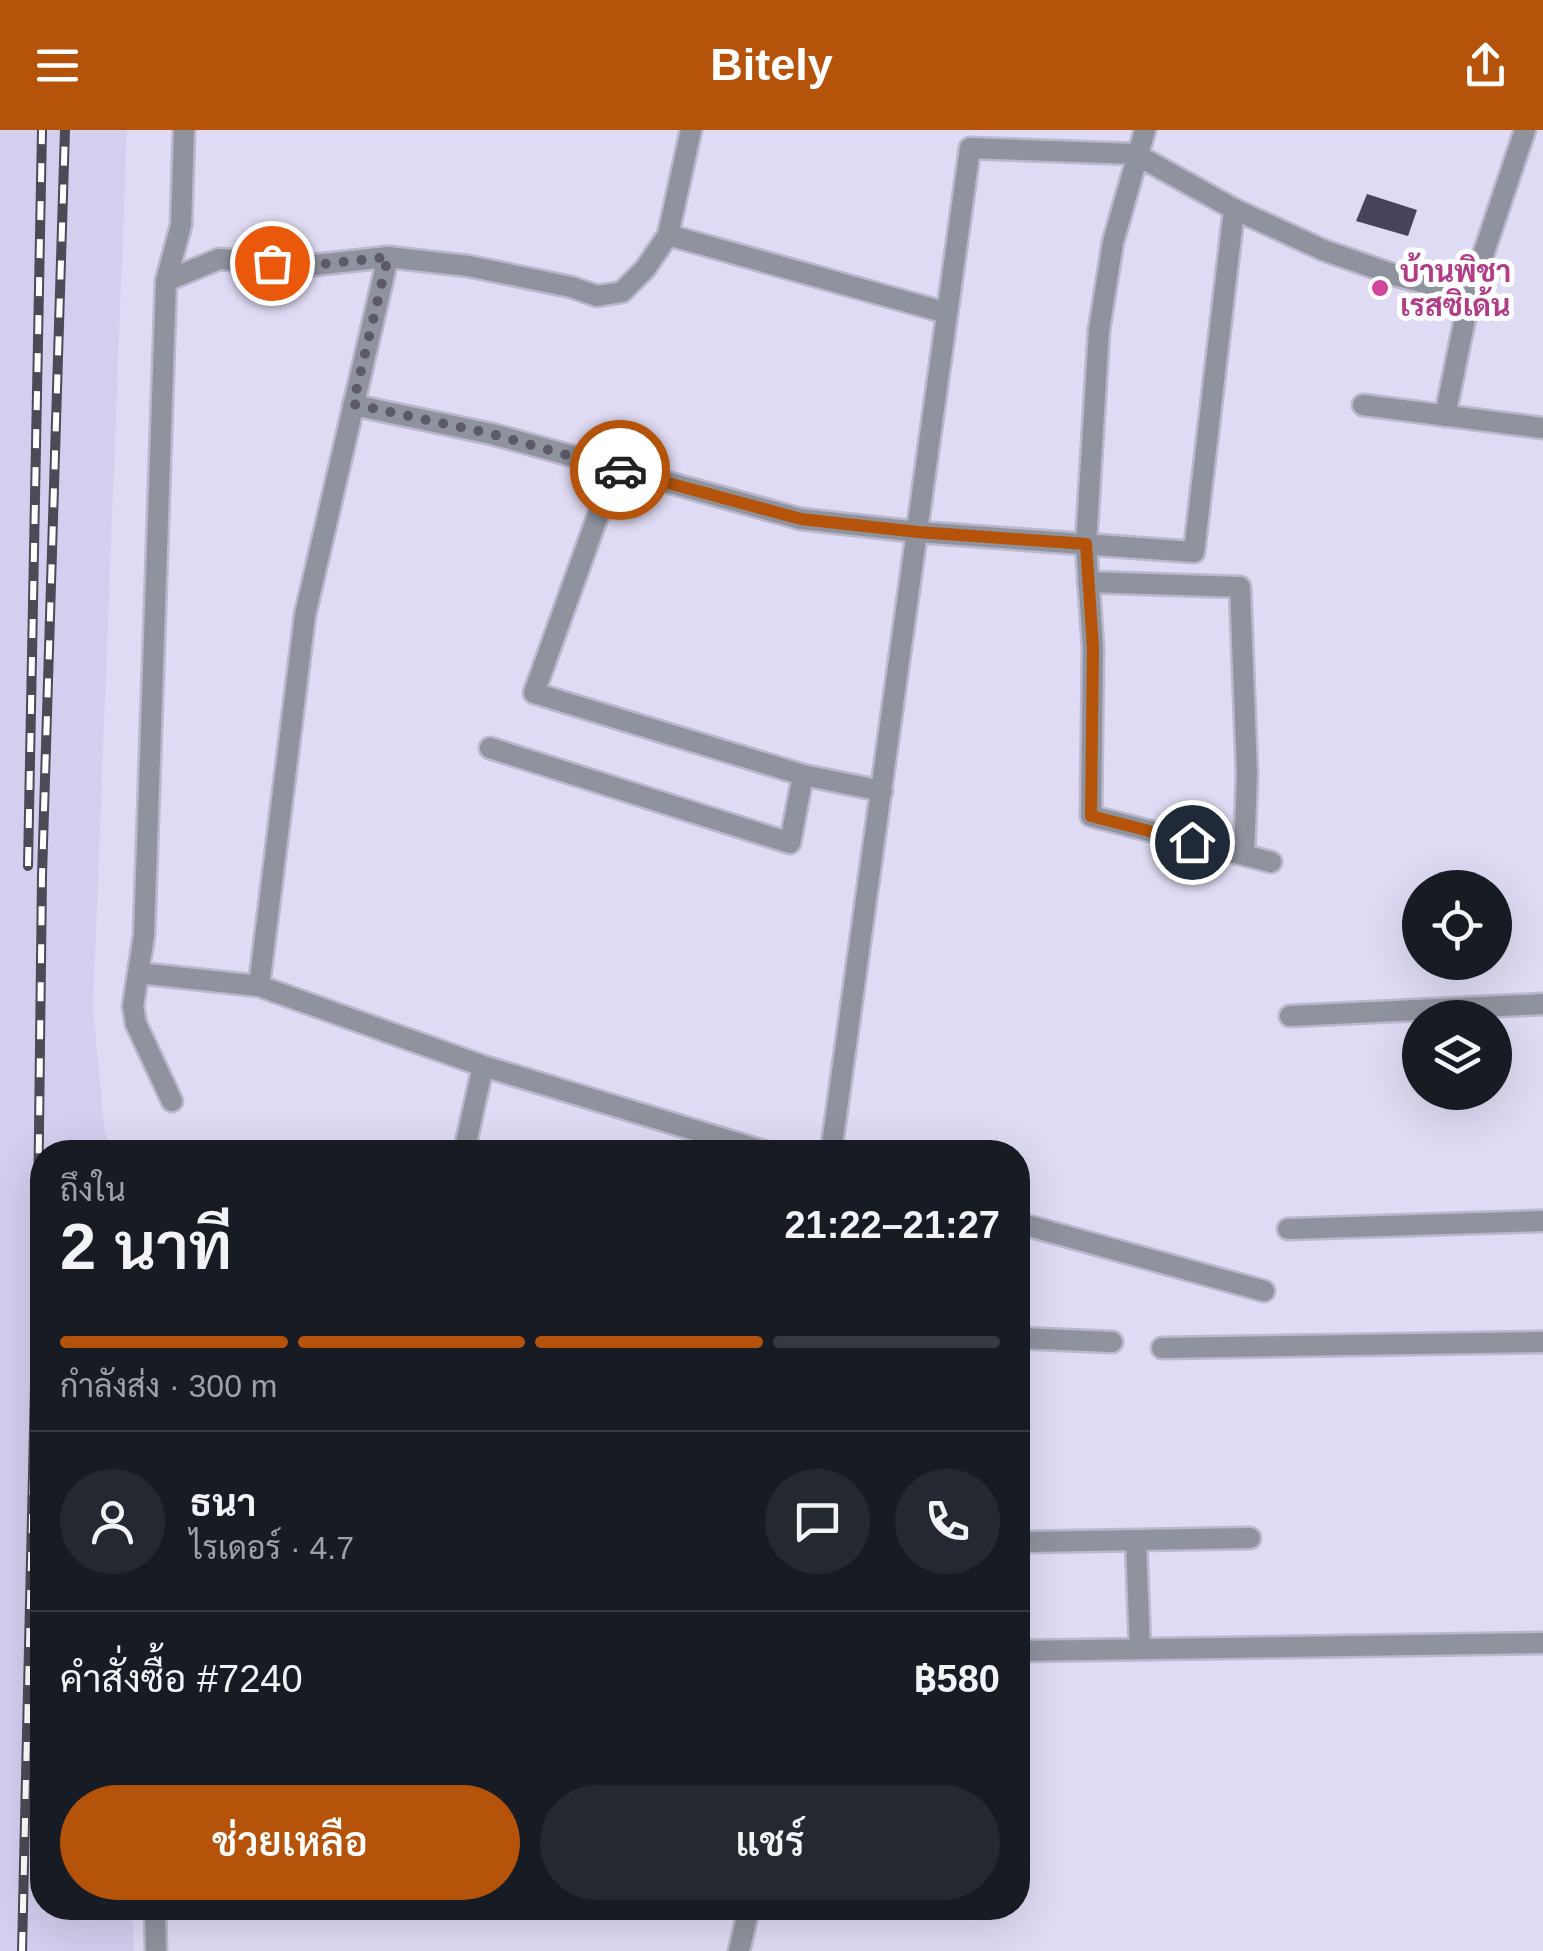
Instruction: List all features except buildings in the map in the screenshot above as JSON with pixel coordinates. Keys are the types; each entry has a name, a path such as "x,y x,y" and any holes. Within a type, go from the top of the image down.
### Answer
{"street":[{"path":"172,1100 136,1024 133,1006 144,935 166,280 181,225 184,130"},
{"path":"166,280 219,259 306,266 388,257 468,266 597,296 622,292 645,269 668,235 691,130"},
{"path":"1145,130 1113,242 1100,330 1086,544 1093,667 1091,816 1272,862"},
{"path":"1446,416 1470,294 1524,130"},
{"path":"832,1140 970,148 1136,154 1234,209 1323,250 1398,276 1470,294"},
{"path":"353,404 492,434 801,519 918,532 1194,552 1234,209"},
{"path":"668,235 947,313"},
{"path":"259,986 306,615 388,257"},
{"path":"1363,404 1543,428"},
{"path":"615,468 534,693 803,775 882,791"},
{"path":"1088,582 1240,588 1247,774 1244,855"},
{"path":"490,748 790,843 803,775"},
{"path":"138,972 259,986 483,1066 727,1140"},
{"path":"1290,1016 1543,1004"},
{"path":"467,1140 483,1066"},
{"path":"1288,1229 1543,1221"},
{"path":"1030,1226 1264,1291"},
{"path":"1030,1339 1112,1342"},
{"path":"1162,1348 1543,1342"},
{"path":"1030,1542 1250,1538"},
{"path":"1136,1541 1140,1649"},
{"path":"1030,1651 1543,1644"},
{"path":"155,1920 156,1951 164,1951"},
{"path":"739,1951 746,1920"}],"shaded area":[{"path":"0,130 127,130 93,1009 108,1140 30,1140 30,1920 133,1920 134,1951 0,1951"}],"railway":[{"path":"28,866 42,130"},
{"path":"39,1140 42,876 65,130"},
{"path":"22,1951 30,1604"}],"way so far":[{"path":"272,263 306,266 388,257 353,404 492,434 620,470"}],"place":[{"name":"บ้านพิชา เรสซิเด้น","path":"1380,288"}],"route":[{"path":"620,470 801,519 1086,544 1093,648 1091,816 1192,842"}]}
